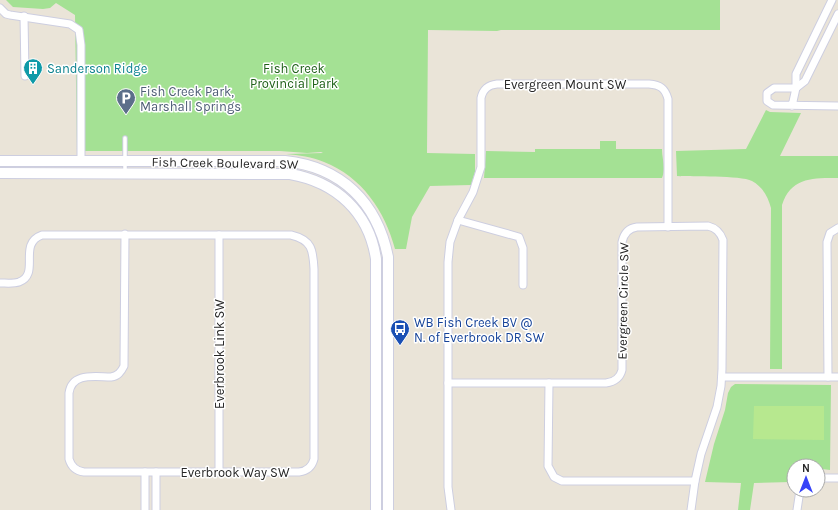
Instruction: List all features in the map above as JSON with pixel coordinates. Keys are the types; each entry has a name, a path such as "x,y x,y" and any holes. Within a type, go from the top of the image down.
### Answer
{"main road":[{"name":"Fish Creek Boulevard SW","path":"0,161 273,161 301,163 318,168 340,180 350,188 365,203 380,228 388,257 388,510"},
{"name":"Fish Creek Boulevard SW","path":"0,173 290,174 308,177 339,194 354,209 362,220 369,234 376,259 376,510"}],"street":[{"path":"792,106 796,88 796,74 832,0"},
{"path":"0,8 6,14 70,24 79,30 81,46 81,161"},
{"path":"838,14 805,81 796,88 774,88 766,95 767,101 771,105 838,106"},
{"path":"24,16 25,76"},
{"name":"Evergreen Mount SW","path":"448,383 448,262 450,242 458,220 473,192 481,167 481,98 482,92 486,88 497,84 649,84 658,85 663,88 668,98 668,227"},
{"path":"458,220 519,237 523,248 523,285"},
{"name":"Evergreen Circle SW","path":"448,383 606,383 613,381 621,374 622,367 623,238 626,232 635,227 708,226 716,229 722,237 722,377 717,407 701,454 691,510"},
{"path":"828,377 827,242 830,233 838,228"},
{"name":"Everbrook Way SW","path":"0,283 20,282 26,277 30,269 30,248 33,240 38,237 48,235 125,234 291,235 307,242 313,253 314,269 314,459 311,466 305,471 84,472 73,467 69,459 68,393 71,386 76,380 83,377 115,376 121,372 124,366 125,234"},
{"name":"Everbrook Link SW","path":"220,235 220,472"},
{"path":"722,377 838,377"},
{"path":"448,383 448,487 451,510"},
{"path":"549,383 548,466 554,477 562,481 695,481"},
{"path":"144,510 145,472"},
{"path":"156,472 156,510"},
{"path":"826,478 838,478"},
{"path":"797,510 799,498"}],"lane":[{"path":"125,138 125,173"}],"green space":[{"name":"Fish Creek Provincial Park","path":"6,0 720,0 720,30 428,30 427,153 475,154 475,172 471,185 430,186 412,217 406,249 395,249 385,221 370,197 361,186 338,168 305,156 286,154 323,153 321,152 77,151 75,15 56,3 50,8 43,9 13,7"},
{"path":"766,110 770,112 801,113 780,156 838,156 838,178 812,179 797,184 786,196 782,205 782,369 770,369 771,208 767,196 756,183 746,179 677,176 676,151 746,149"},
{"path":"600,141 616,141 616,149 662,149 664,167 662,178 484,178 486,151 535,152 535,149 600,149"},
{"path":"735,384 831,385 830,470 826,470 826,458 786,458 786,482 754,483 750,510 738,510 741,483 705,482 714,444 731,387"},
{"path":"754,406 824,406 824,440 753,439"}],"place":[{"name":"Sanderson Ridge","path":"33,85"},
{"name":"Fish Creek Park, Marshall Springs","path":"126,115"},
{"name":"WB Fish Creek BV @ N. of Everbrook DR SW","path":"400,346"}]}
